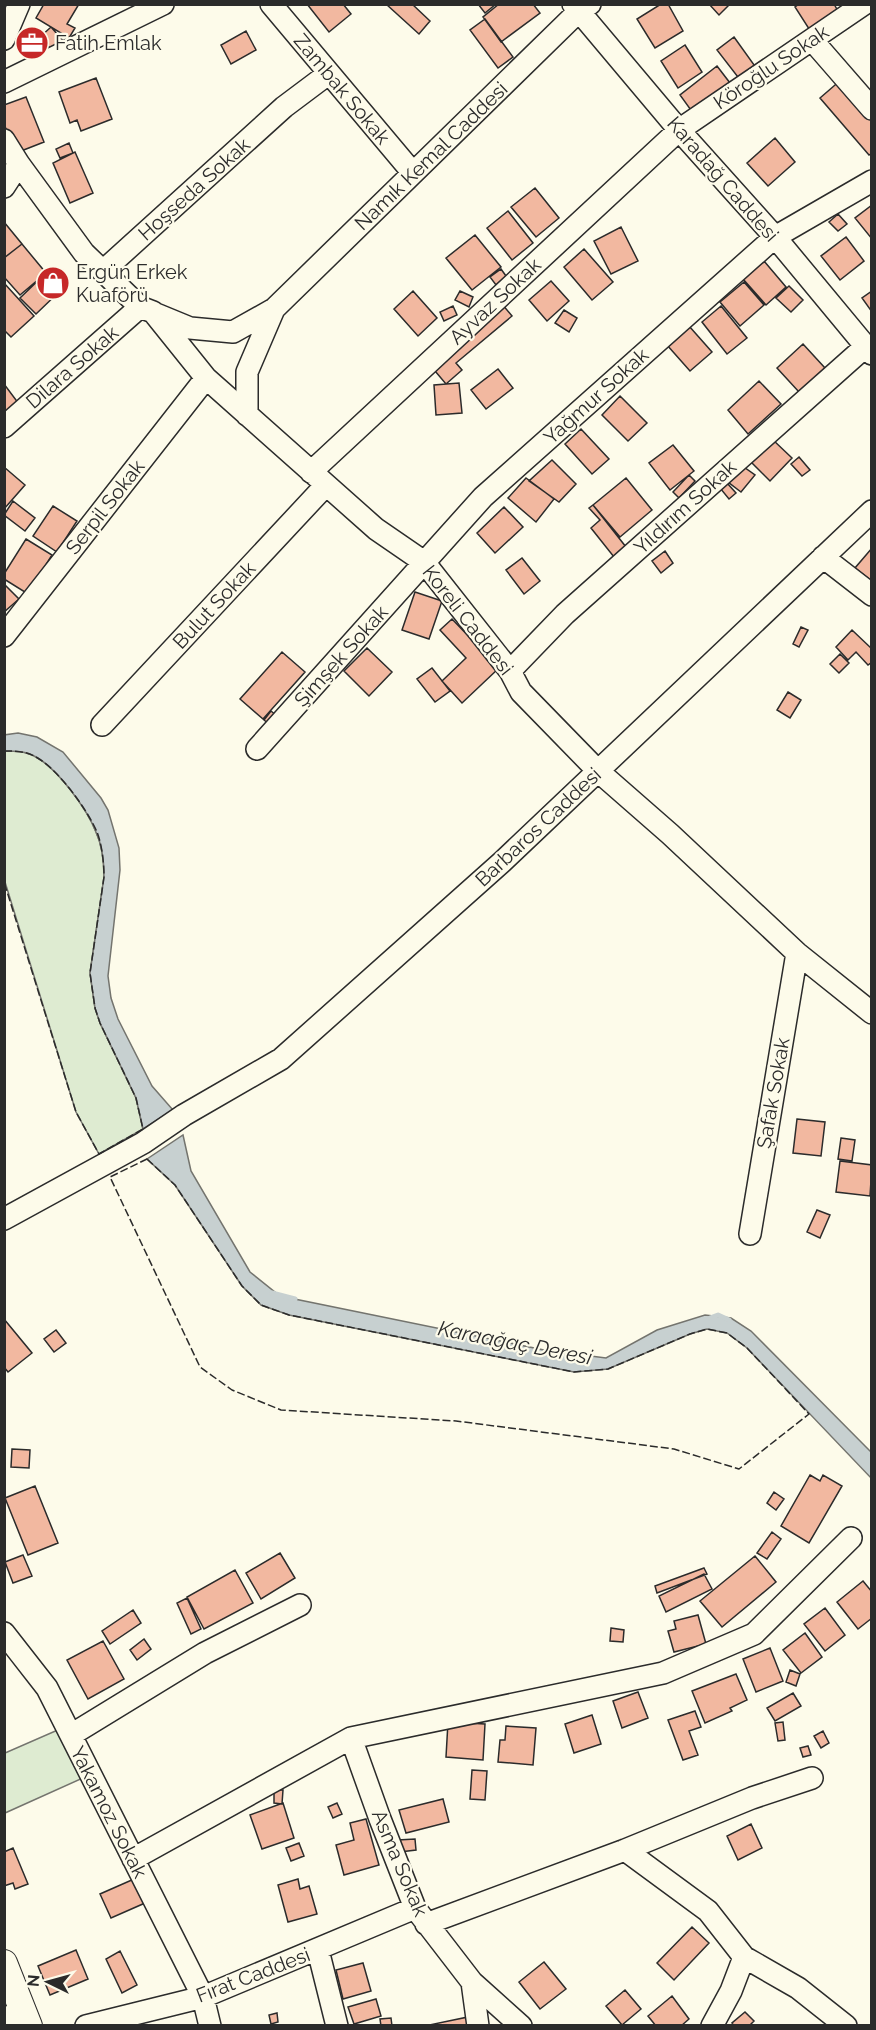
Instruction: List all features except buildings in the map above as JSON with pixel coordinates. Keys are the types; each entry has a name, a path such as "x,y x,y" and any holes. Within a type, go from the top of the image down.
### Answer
{"main road":[{"path":"4,1963 29,2025"},
{"path":"4,2019 7,2025"}],"street":[{"path":"4,39 19,4"},
{"path":"4,82 162,4"},
{"name":"Zambak Sokak","path":"271,4 413,173"},
{"name":"Köroğlu Sokak","path":"679,130 864,4"},
{"name":"Karadağ Caddesi","path":"581,7 679,130 775,237 868,350"},
{"name":"Namık Kemal Caddesi","path":"274,309 581,7"},
{"path":"812,40 872,109"},
{"name":"Hoşseda Sokak","path":"103,271 284,106 328,74"},
{"name":"Ayvaz Sokak","path":"318,478 679,130"},
{"name":"Koreli Caddesi","path":"4,140 84,253 147,310 206,378 376,529 424,562 510,671 521,692 598,771 670,834 797,953 872,1013"},
{"path":"4,187 19,164"},
{"name":"Yağmur Sokak","path":"424,562 483,497 775,237 872,181"},
{"path":"147,310 190,328 233,332 274,309"},
{"path":"247,415 247,372 274,309"},
{"name":"Dilara Sokak","path":"4,427 147,310"},
{"name":"Yıldırım Sokak","path":"510,671 565,614 868,350"},
{"name":"Serpil Sokak","path":"4,636 206,378"},
{"name":"Bulut Sokak","path":"102,725 318,478"},
{"name":"Barbaros Caddesi","path":"4,1219 142,1143 184,1115 281,1059 493,870 872,511"},
{"path":"823,557 872,595"},
{"name":"Şimşek Sokak","path":"257,749 424,562"},
{"name":"Şafak Sokak","path":"750,1233 797,953"},
{"path":"133,1859 351,1737 663,1673 754,1634 850,1538"},
{"path":"70,1735 205,1653 300,1605"},
{"name":"Yakamoz Sokak","path":"4,1633 47,1688 203,1997 210,2025"},
{"name":"Asma Sokak","path":"351,1737 380,1819 420,1916 472,1982 521,2025"},
{"name":"Fırat Caddesi","path":"86,2025 203,1997 318,1950 626,1850 752,1798 812,1778"},
{"path":"626,1850 708,1911 744,1957 798,1988 846,2025"},
{"path":"318,1950 337,2025"},
{"path":"712,2025 730,1991 744,1957"},
{"path":"472,1982 478,2025"}],"green space":[{"path":"4,751 32,755 45,763 62,780 86,812 101,848 104,877 90,973 95,1008 136,1098 143,1129 99,1154 76,1112 5,882"},
{"path":"60,1729 85,1777 5,1813 5,1753"}],"shaded area":[{"path":"18,733 37,737 63,752 101,798 108,810 119,848 120,870 108,976 111,998 118,1019 152,1086 173,1110 143,1129 136,1098 95,1008 90,973 104,877 100,842 79,801 45,763 32,755 5,751 4,735"},
{"path":"183,1135 191,1171 250,1272 280,1296 544,1350 606,1358 657,1330 705,1315 731,1318 751,1331 871,1452 871,1478 747,1348 727,1333 707,1329 608,1369 574,1372 289,1315 261,1305 242,1286 175,1185 147,1159"}],"waterway":[{"name":"Karaağaç Deresi","path":"272,1293 295,1299"},
{"name":"Karaağaç Deresi","path":"710,1318 718,1315 729,1320"}],"fence":[{"path":"4,751 32,755 45,763 71,790 86,812 100,842 104,877 90,973 95,1008 136,1098 143,1129 99,1154 76,1112 4,882"},
{"path":"147,1159 175,1185 242,1286 261,1305 289,1315 574,1372 608,1369 707,1329 727,1333 747,1348 809,1414 739,1469 674,1449 456,1421 281,1410 232,1390 200,1367 110,1177 147,1159"}],"place":[{"name":"Fatih Emlak","path":"32,43"},
{"name":"Ergün Erkek Kuaförü","path":"53,283"}]}
